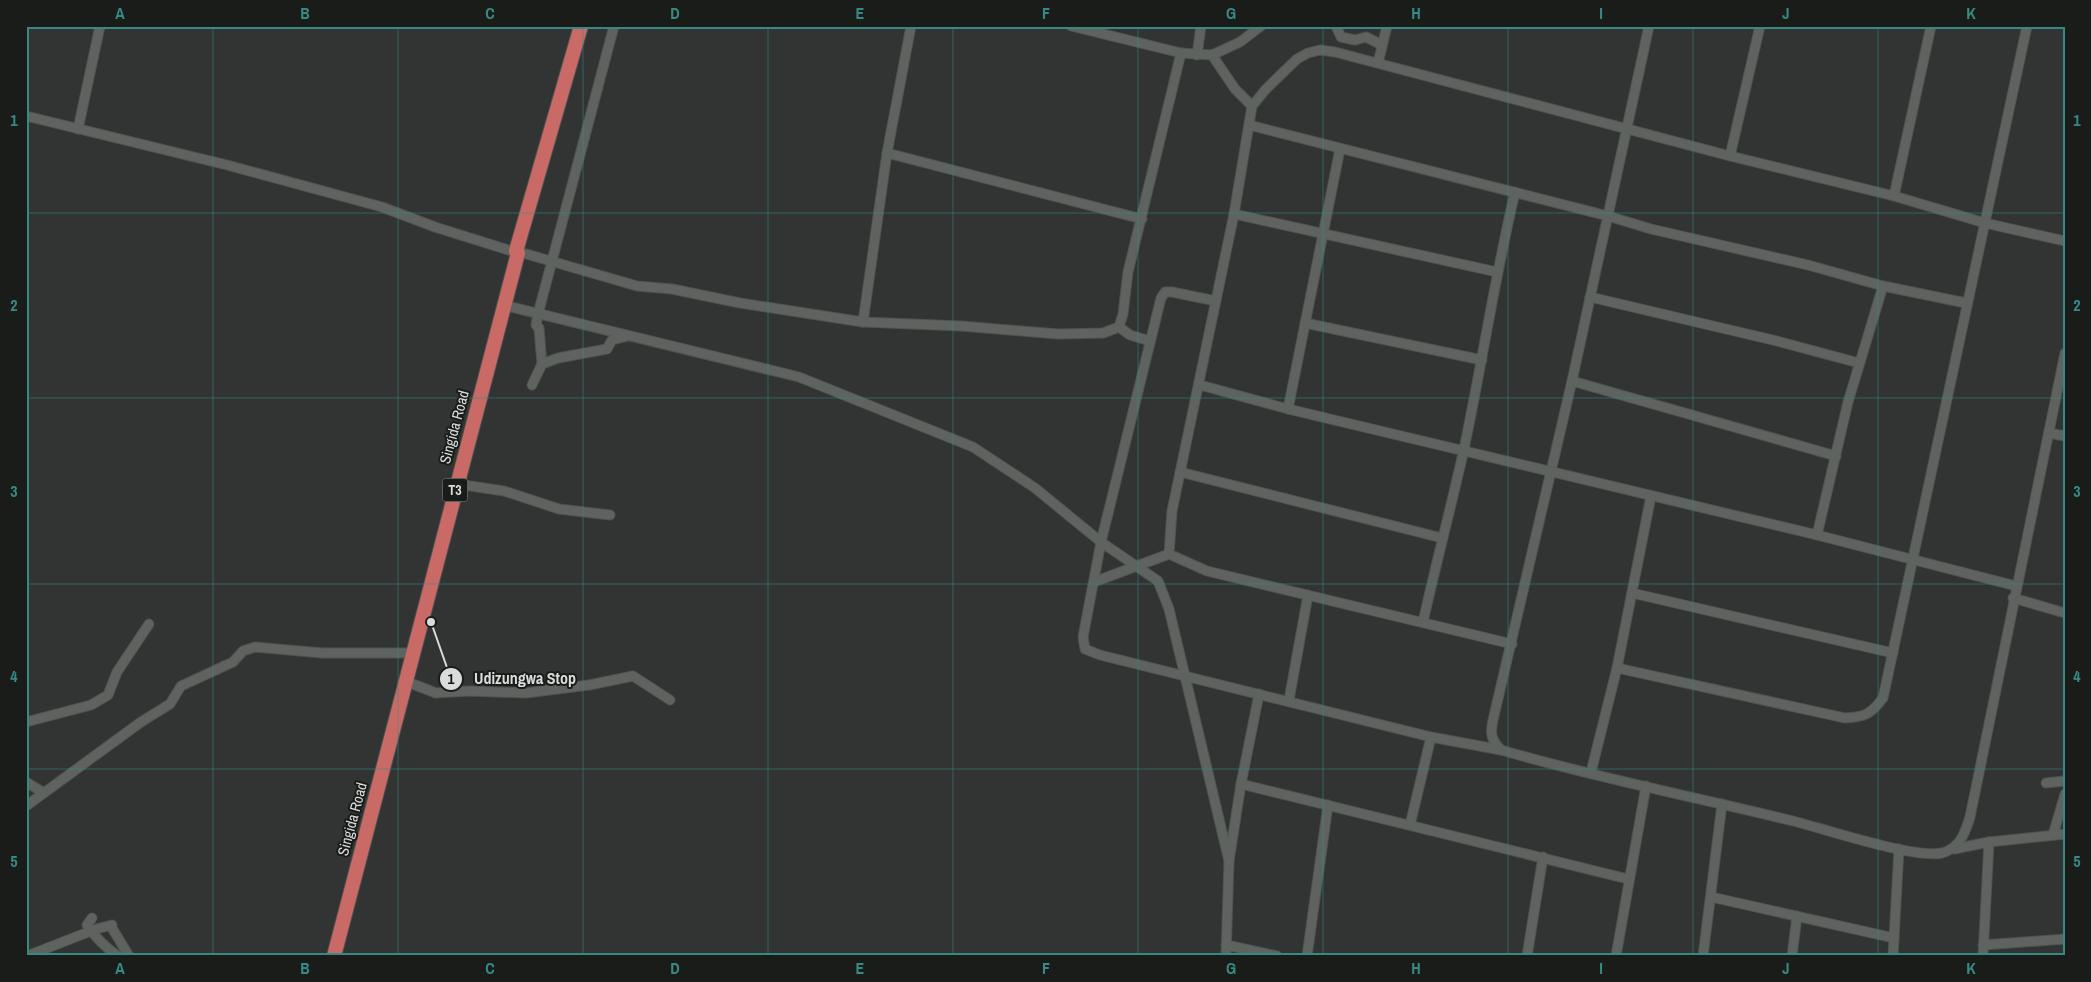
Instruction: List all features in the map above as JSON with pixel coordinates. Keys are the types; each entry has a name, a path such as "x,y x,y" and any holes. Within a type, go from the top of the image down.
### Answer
{"highway":[{"name":"Singida Road","path":"334,956 517,252 581,26"}],"street":[{"path":"78,130 100,26"},
{"path":"532,385 542,364 539,328 536,325 538,314 614,26"},
{"path":"863,322 887,153 911,26"},
{"path":"1071,26 1181,53 1197,55 1212,55 1240,42 1261,26"},
{"path":"1197,55 1201,26"},
{"path":"1336,26 1342,37 1355,40 1366,37 1382,45"},
{"path":"1378,63 1387,26"},
{"path":"1501,750 1494,742 1491,733 1552,472 1649,26"},
{"path":"1730,156 1760,26"},
{"path":"1894,196 1931,26"},
{"path":"1617,668 1824,715 1845,718 1858,718 1873,711 1883,698 1966,303 2027,26"},
{"path":"1169,554 1172,511 1200,385 1234,214 1252,106 1266,89 1297,59 1308,53 1320,50 1378,63 1730,156 1894,196 1985,223 2065,241"},
{"path":"1119,327 1123,314 1128,272 1181,53"},
{"path":"1212,55 1235,89 1252,106"},
{"path":"26,116 227,165 382,207 435,227 637,286 672,289 749,305 863,322 960,326 1058,334 1103,333 1119,327"},
{"path":"1248,125 1608,216 1651,229 1808,265 1883,286 1966,303"},
{"path":"1288,409 1340,149"},
{"path":"887,153 1142,218"},
{"path":"1422,622 1464,450 1514,192"},
{"path":"1234,214 1497,272"},
{"path":"1817,535 1859,363 1883,286"},
{"path":"1216,301 1165,292 1161,298 1101,542 1083,637 1085,649 1431,737 1501,750 1899,849 1940,854 1988,842 2065,834"},
{"path":"1590,297 1777,340 1859,363"},
{"path":"503,305 798,377 973,447 1035,488 1101,542 1158,581 1163,591 1186,676 1229,861"},
{"path":"1305,323 1482,360"},
{"path":"1119,327 1130,335 1150,341"},
{"path":"542,364 558,358 608,349 612,340 628,336"},
{"path":"1954,849 1964,836 1970,817 2013,598 2065,353"},
{"path":"1572,381 1836,456"},
{"path":"1200,385 1288,409 1817,535 1913,562 2016,586"},
{"path":"2049,433 2065,436"},
{"path":"1180,472 1442,538"},
{"path":"456,484 504,490 559,509 610,516"},
{"path":"1591,772 1617,668 1651,496"},
{"path":"1094,582 1169,554 1207,571 1512,644"},
{"path":"1632,592 1893,653"},
{"path":"1289,700 1308,595"},
{"path":"2013,598 2065,613"},
{"path":"26,722 92,705 108,695 117,672 149,624"},
{"path":"27,802 44,793 141,722 159,713 170,704 181,686 233,662 243,651 255,647 322,653 412,653"},
{"path":"405,681 436,693 469,691 526,693 589,685 633,676 670,700"},
{"path":"1226,956 1229,861 1241,784 1259,694"},
{"path":"1410,825 1431,737"},
{"path":"2046,783 2065,781"},
{"path":"26,782 44,793"},
{"path":"1241,784 1628,879"},
{"path":"1616,956 1628,879 1646,786"},
{"path":"2053,835 2065,794"},
{"path":"1703,956 1722,804"},
{"path":"1307,956 1328,805"},
{"path":"1983,956 1988,842"},
{"path":"1893,956 1899,849"},
{"path":"1527,956 1543,857"},
{"path":"1710,897 1894,938"},
{"path":"1792,956 1797,916"},
{"path":"92,918 88,925 91,931 107,949 118,956"},
{"path":"27,956 91,931 112,925 129,956"},
{"path":"1983,945 2065,938"},
{"path":"1226,945 1277,956"}],"place":[{"name":"Udizungwa Stop","path":"431,622"}]}
